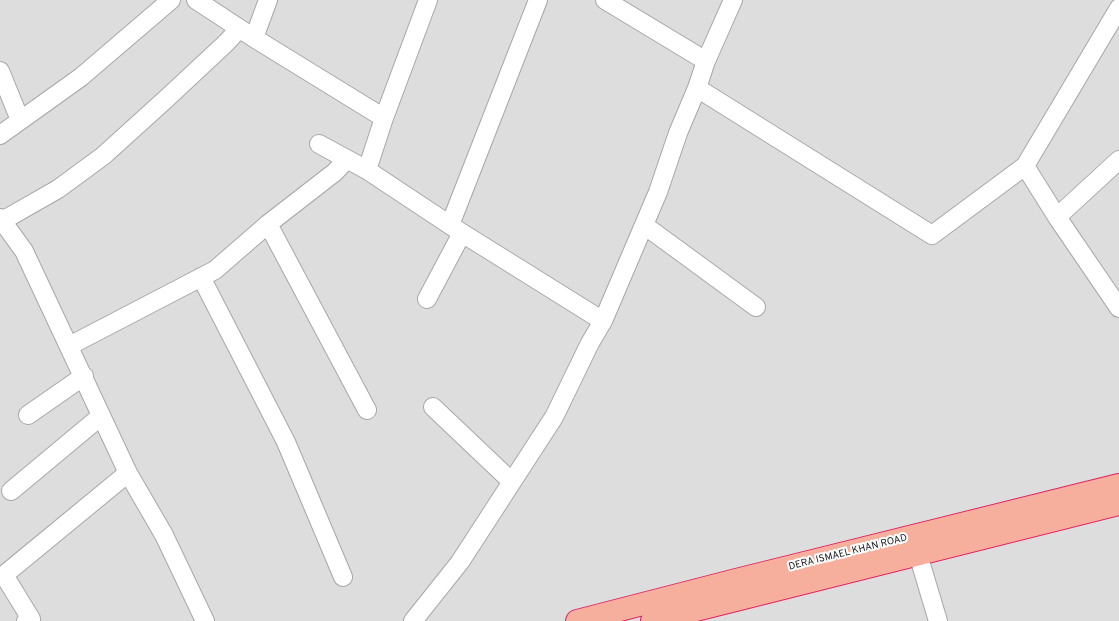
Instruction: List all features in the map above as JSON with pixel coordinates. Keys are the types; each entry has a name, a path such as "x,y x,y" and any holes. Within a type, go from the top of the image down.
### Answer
{"highway":[{"name":"DERA ISMAEL KHAN ROAD","path":"652,621 916,546 1119,484"},
{"name":"DERA ISMAEL KHAN ROAD","path":"577,621 736,580 916,546 1119,504"}],"street":[{"path":"0,135 80,77 171,0"},
{"path":"196,0 384,118"},
{"path":"205,621 164,535 128,473 70,346 24,251 1,220 58,189 103,156 226,43 247,33 268,0"},
{"path":"367,170 384,118 428,0"},
{"path":"427,299 456,229 538,0"},
{"path":"605,0 706,61"},
{"path":"413,621 460,562 554,417 590,343 603,321 658,192 678,133 706,61 733,0"},
{"path":"696,88 932,235 1025,166 1119,8"},
{"path":"0,71 20,120"},
{"path":"319,144 367,170 456,229 603,321"},
{"path":"70,346 215,270 268,224 335,172 347,159"},
{"path":"1057,217 1119,160"},
{"path":"1025,166 1057,217 1119,308"},
{"path":"268,224 367,410"},
{"path":"644,225 756,306"},
{"path":"201,278 286,442 343,577"},
{"path":"28,415 84,376"},
{"path":"433,407 512,482"},
{"path":"11,491 101,416"},
{"path":"26,621 31,619 4,575 128,473"},
{"path":"916,546 938,621"}],"shaded area":[{"path":"0,0 1119,0 1119,621 0,621"}]}
